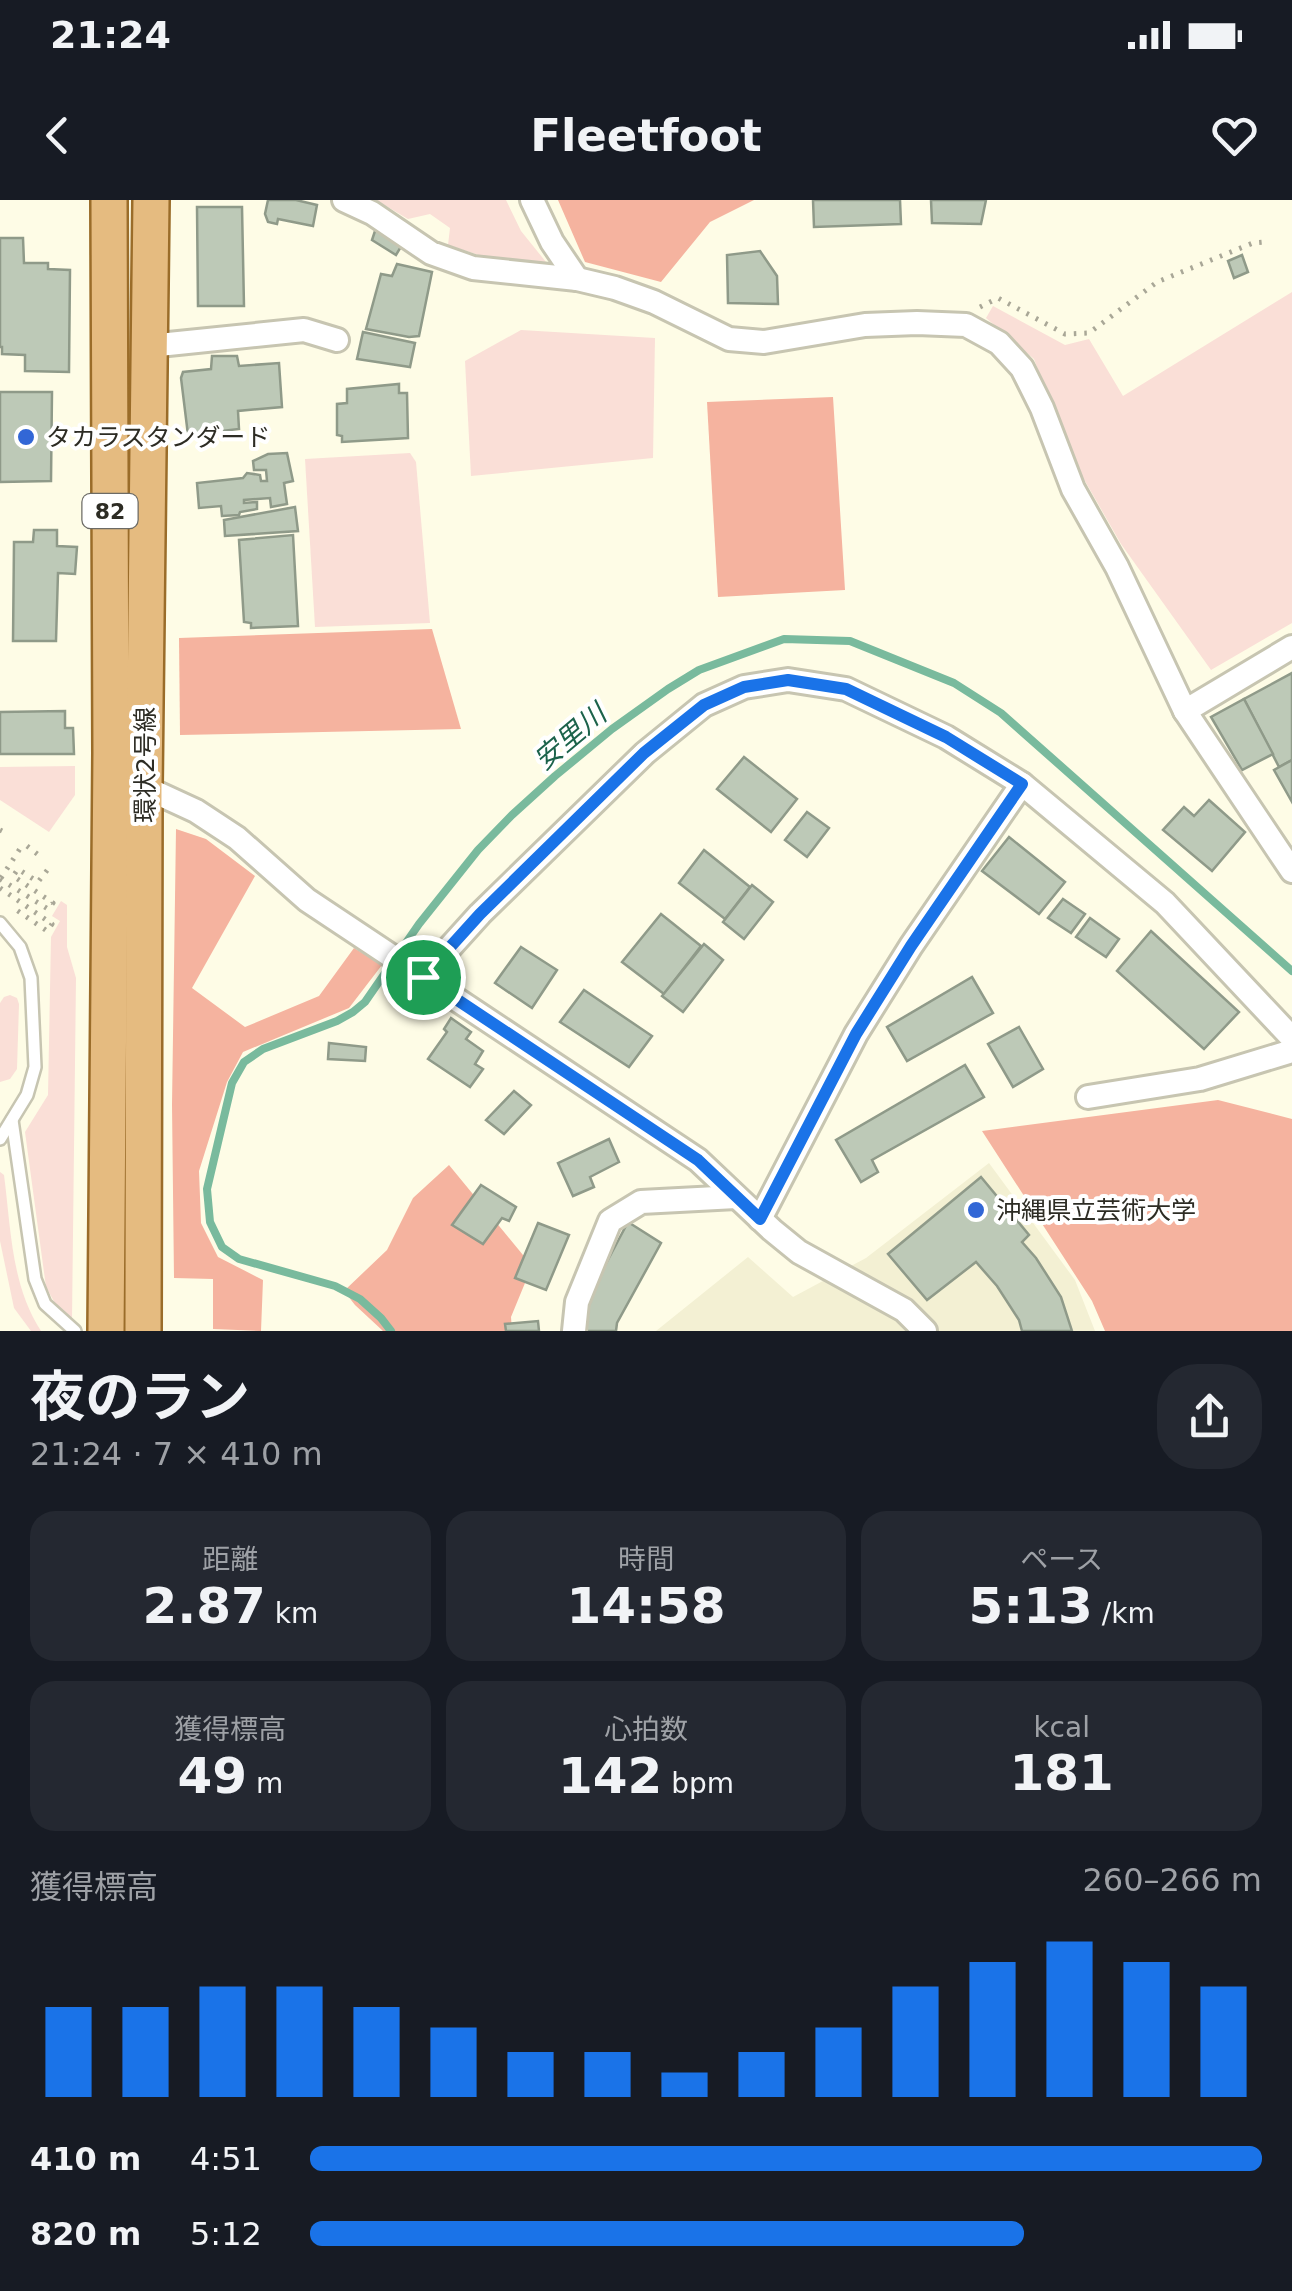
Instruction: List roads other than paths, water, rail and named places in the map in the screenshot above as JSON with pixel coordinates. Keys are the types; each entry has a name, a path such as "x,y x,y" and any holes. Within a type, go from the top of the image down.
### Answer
{"main road":[{"name":"環状2号線","path":"106,1331 111,770 109,200"},
{"name":"環状2号線","path":"143,1331 151,200"}],"street":[{"path":"344,200 372,213 431,253 473,268 577,279 615,288 729,338 764,342 864,325 917,323 966,325 999,343 1022,368 1073,489 1116,567 1185,711 1292,871"},
{"path":"532,200 552,242 577,279"},
{"path":"150,346 304,330 338,340"},
{"path":"1185,711 1292,647"},
{"path":"417,973 644,753 704,705 744,687 788,680 846,689 946,737 1022,784 1165,903 1292,1038"},
{"path":"760,1219 856,1034 1022,784"},
{"path":"144,787 196,811 237,838 307,900 698,1160 799,1252 904,1310 925,1331"},
{"path":"1088,1096 1200,1079 1292,1051"},
{"path":"574,1331 577,1302 610,1220 641,1202 736,1197"}],"lane":[{"path":"0,924 20,947 32,978 35,1066 28,1096 0,1139"},
{"path":"12,1120 35,1278 45,1304 75,1331"}],"waterway":[{"name":"安里川","path":"391,1331 360,1299 335,1286 239,1259 222,1247 210,1222 207,1189 232,1083 244,1062 263,1049 337,1021 365,1002 419,924 478,850 512,815 612,729 699,670 784,639 850,641 954,683 1001,713 1292,971"}],"place":[{"name":"タカラスタンダード","path":"26,437"},
{"name":"沖縄県立芸術大学","path":"976,1210"}]}
